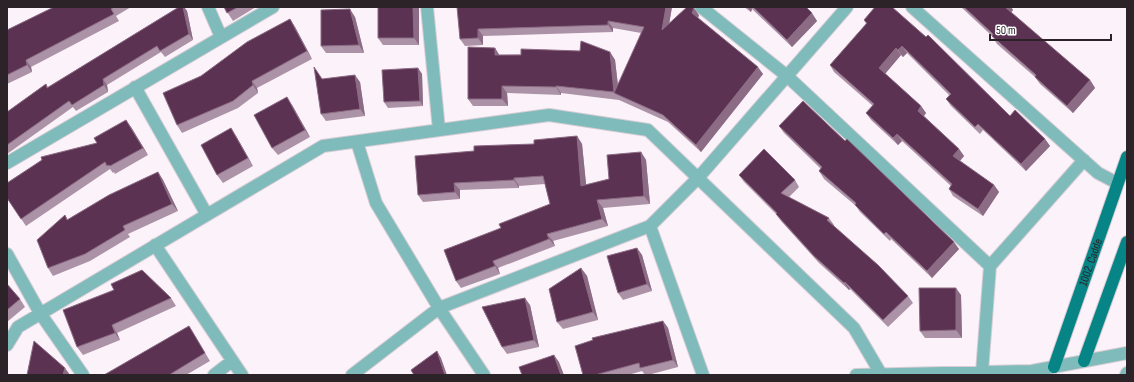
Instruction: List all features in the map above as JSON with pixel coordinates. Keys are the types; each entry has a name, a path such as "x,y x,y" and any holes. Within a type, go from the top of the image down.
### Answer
{"main road":[{"name":"1002. Cadde","path":"1054,367 1122,184 1127,157"},
{"path":"1084,361 1127,242"}],"street":[{"path":"208,7 221,37"},
{"path":"7,163 272,7"},
{"path":"428,7 439,130"},
{"path":"701,7 787,76 990,266"},
{"path":"352,375 439,308 650,226 698,178 847,7"},
{"path":"912,7 1098,173 1122,184"},
{"path":"136,87 206,215"},
{"path":"7,345 18,327 40,313 323,146 549,115 648,130 854,328 881,374"},
{"path":"357,142 376,203 439,308 484,375"},
{"path":"982,372 990,266 1084,160"},
{"path":"650,226 703,375"},
{"path":"155,245 242,375"},
{"path":"7,254 40,313 84,375"},
{"path":"856,375 1032,371 1127,353"},
{"path":"214,375 232,361"}],"building":[{"path":"54,7 114,7 111,9 114,14 26,60 27,65 7,75 7,30"},
{"path":"179,7 183,7 189,34 160,51 157,46 103,79 104,85 72,105 69,101 7,145 7,112 46,84 47,88"},
{"path":"224,7 238,7 227,13"},
{"path":"378,7 413,7 414,38 378,38"},
{"path":"457,7 666,7 662,30 687,7 693,7 692,13 758,67 696,145 663,115 614,93 644,27 608,21 608,25 478,29 478,38 460,39"},
{"path":"753,7 806,7 812,13 787,40"},
{"path":"875,7 892,7 926,37 928,35 1010,116 1015,110 1045,139 1021,164 978,124 975,127 946,99 951,94 902,46 898,50 896,48 879,68 921,106 918,111 959,149 953,156 994,185 978,209 949,189 952,184 897,134 893,138 866,113 874,104 830,65 867,23 864,20"},
{"path":"964,7 1005,7 1090,80 1067,106 1035,77 1036,75 992,36 993,34"},
{"path":"350,9 359,45 321,46 321,10"},
{"path":"290,19 307,51 252,81 253,85 233,101 177,125 163,93 201,76 247,42"},
{"path":"581,41 610,52 614,92 556,86 502,86 502,99 468,99 468,47 495,48 495,55 521,55 521,49 580,51"},
{"path":"314,67 322,79 355,75 360,109 321,114"},
{"path":"418,68 420,101 384,102 382,70"},
{"path":"287,97 305,130 272,148 254,115"},
{"path":"803,101 845,141 847,139 954,242 927,271 886,232 884,234 855,205 856,203 819,171 822,167 779,126"},
{"path":"126,120 143,148 110,166 107,166 105,162 21,219 7,198 7,183 42,160 41,157 97,143 94,138"},
{"path":"231,128 248,158 217,175 201,145"},
{"path":"577,136 581,186 609,179 607,155 641,152 644,196 597,200 602,219 547,234 549,239 493,261 495,266 456,281 444,250 501,228 499,224 550,204 543,176 514,178 514,180 454,183 455,192 418,195 415,156 474,151 474,146 534,144 534,140"},
{"path":"764,149 795,180 781,193 829,218 827,220 878,265 908,296 883,320 845,282 844,283 814,256 776,214 777,213 739,175"},
{"path":"158,172 172,204 123,226 125,230 85,254 48,268 37,240 65,215 67,220 109,195"},
{"path":"637,248 647,284 618,293 607,256"},
{"path":"581,268 593,312 557,322 549,289"},
{"path":"142,270 171,298 112,325 115,333 77,347 63,310 114,290 111,284"},
{"path":"7,284 20,299 7,310"},
{"path":"919,288 956,288 956,330 920,331"},
{"path":"525,298 534,340 502,347 482,307"},
{"path":"663,321 673,360 640,368 639,363 595,375 583,375 575,346 593,340 592,338"},
{"path":"189,326 205,353 169,375 104,375"},
{"path":"34,341 65,368 63,375 27,375"},
{"path":"437,351 445,375 414,375 411,370"},
{"path":"554,355 561,375 522,375 519,367"}]}
